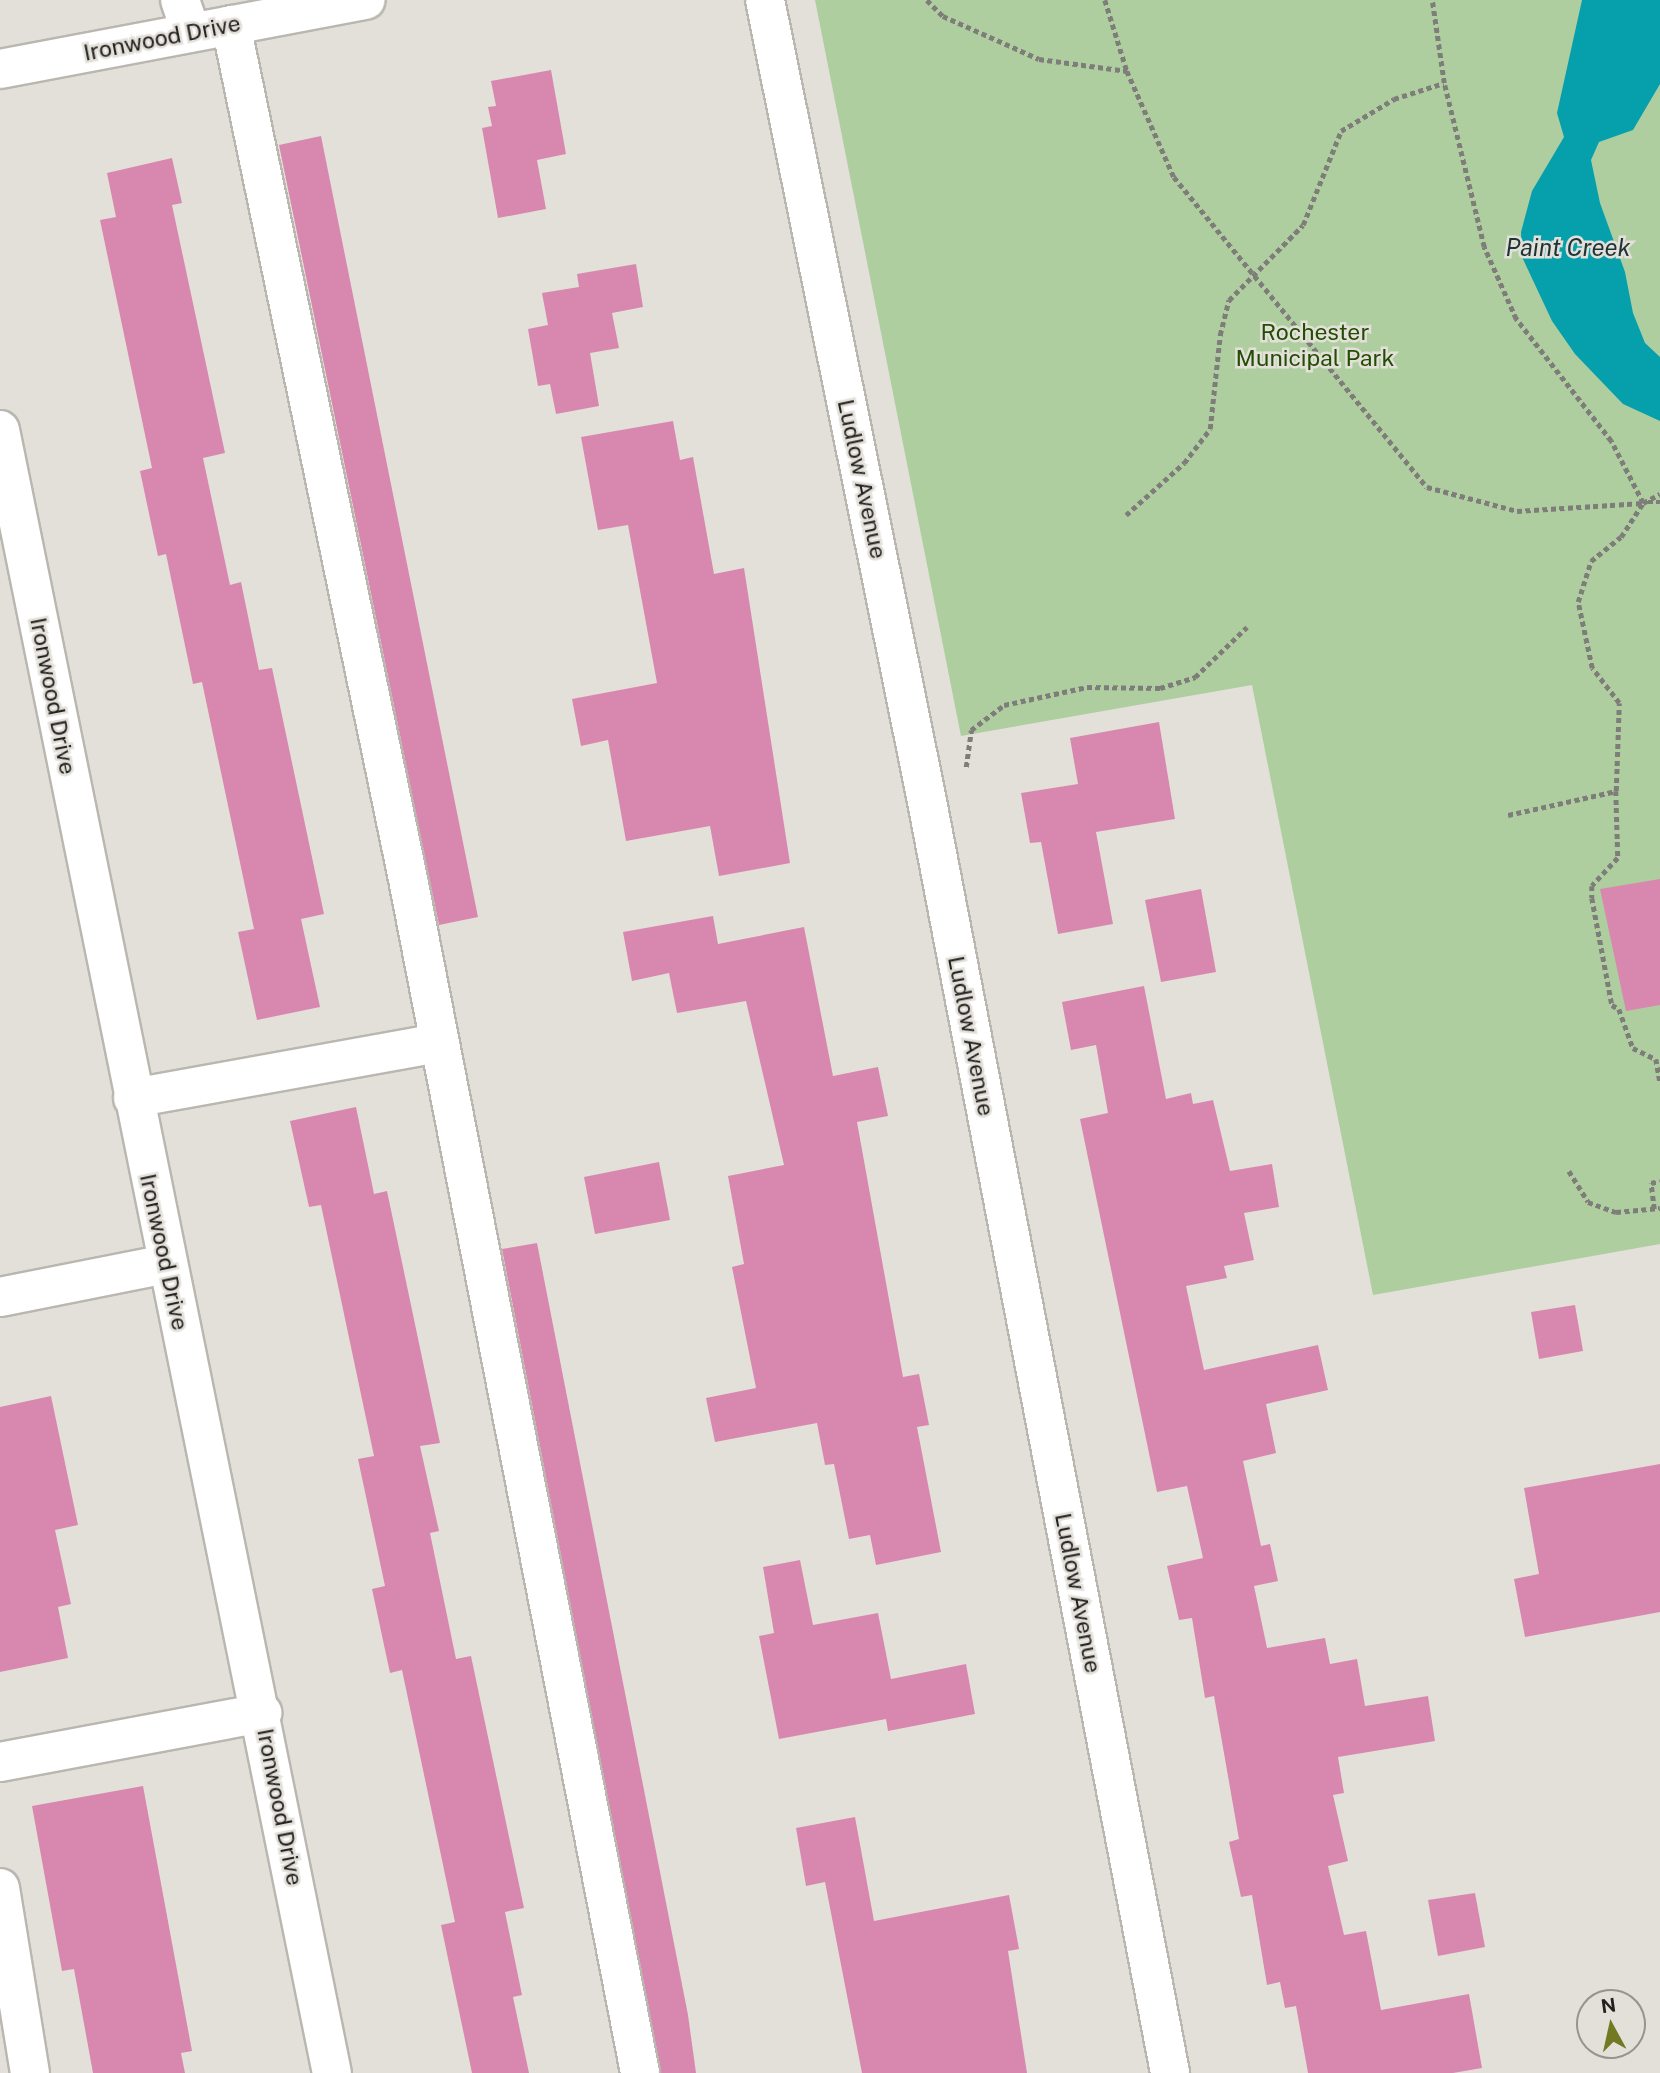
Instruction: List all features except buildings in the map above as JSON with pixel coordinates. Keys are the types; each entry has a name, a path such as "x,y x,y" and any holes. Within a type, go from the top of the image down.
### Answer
{"street":[{"name":"Ironwood Drive","path":"0,69 186,16 231,24 366,0"},
{"name":"Ludlow Avenue","path":"765,0 926,796 1170,2073"},
{"path":"231,24 439,1043 640,2073"},
{"name":"Ironwood Drive","path":"0,430 166,1264 262,1713 332,2073"},
{"path":"133,1098 439,1043"},
{"path":"0,1297 166,1264"},
{"path":"0,1762 262,1713"},
{"path":"0,1888 30,2073"}],"path":[{"path":"927,0 943,16 1039,59 1127,71"},
{"path":"1105,0 1127,71 1174,177 1427,487 1517,511 1660,502"},
{"path":"1432,0 1444,83 1485,247 1516,319 1611,441 1643,503"},
{"path":"1126,515 1184,463 1210,429 1220,335 1229,300 1251,274 1303,225 1341,131 1394,99 1444,83"},
{"path":"1660,494 1643,503 1621,537 1591,561 1578,602 1592,668 1619,703 1616,791 1618,858 1592,886 1592,898 1612,1005 1619,1009 1633,1048 1656,1059 1660,1081"},
{"path":"968,778 965,760 971,730 1004,705 1087,687 1160,688 1195,677 1247,627"},
{"path":"1508,816 1616,791"},
{"path":"1569,1171 1588,1202 1616,1212 1657,1209 1651,1182 1660,1181"}],"green space":[{"name":"Rochester Municipal Park","path":"815,0 1660,0 1660,1244 1373,1295 1252,685 961,736"}],"water":[{"name":"Paint Creek","path":"1582,0 1660,0 1660,84 1633,130 1599,142 1591,160 1600,203 1625,272 1633,313 1645,343 1660,357 1660,421 1623,404 1575,354 1552,321 1522,257 1521,232 1532,191 1564,137 1557,113"}]}
